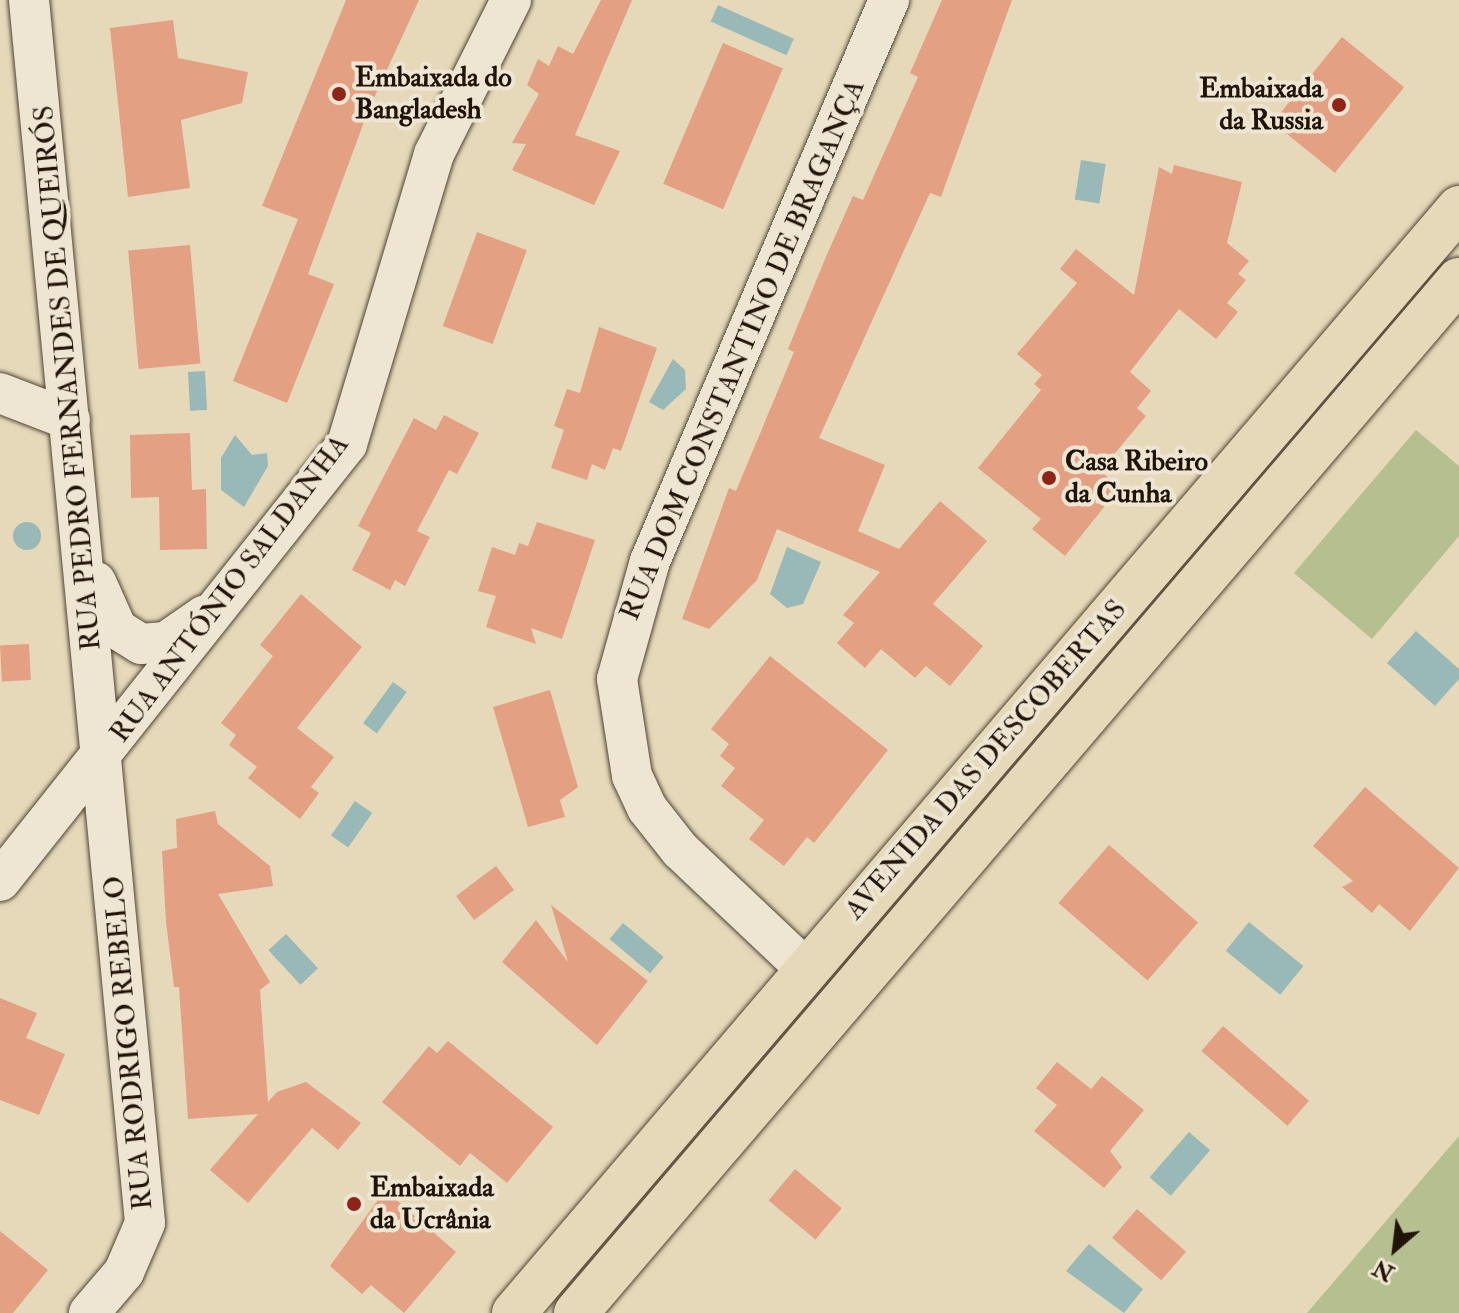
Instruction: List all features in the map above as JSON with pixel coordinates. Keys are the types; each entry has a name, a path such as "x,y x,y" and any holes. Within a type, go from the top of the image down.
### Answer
{"main road":[{"name":"AVENIDA DAS DESCOBERTAS","path":"514,1313 1459,208"},
{"name":"AVENIDA DAS DESCOBERTAS","path":"576,1313 1459,280"}],"street":[{"name":"RUA ANTÓNIO SALDANHA","path":"0,881 231,596 347,444 434,154 511,0"},
{"name":"RUA DOM CONSTANTINO DE BRAGANÇA","path":"807,970 680,850 647,808 626,751 617,679 650,561 889,0"},
{"name":"RUA PEDRO FERNANDES DE QUEIRÓS","path":"33,2 103,757"},
{"path":"0,393 70,420"},
{"path":"83,552 117,629 141,644 166,642 231,596"},
{"name":"RUA RODRIGO REBELO","path":"89,1313 124,1272 145,1223 103,757"}],"green space":[{"path":"1416,430 1459,466 1459,536 1372,639 1294,573"},
{"path":"1459,1136 1459,1313 1307,1313"}],"water":[{"path":"718,5 794,39 787,55 711,21"},
{"path":"1081,160 1106,164 1099,203 1075,200"},
{"path":"673,359 685,370 686,389 663,410 649,402"},
{"path":"205,371 207,410 190,411 188,372"},
{"path":"235,435 252,455 267,453 268,466 244,507 221,490 221,458"},
{"path":"27,522 37,526 41,536 37,546 27,550 17,546 13,536 17,526"},
{"path":"787,547 821,562 803,604 787,608 770,594"},
{"path":"1416,631 1459,669 1459,679 1435,706 1387,663"},
{"path":"393,682 407,692 377,733 363,723"},
{"path":"355,801 372,813 348,847 331,835"},
{"path":"1249,922 1303,966 1280,995 1226,951"},
{"path":"623,923 664,957 650,973 610,939"},
{"path":"286,934 318,968 301,985 268,950"},
{"path":"1189,1132 1210,1150 1171,1196 1150,1177"},
{"path":"1089,1244 1143,1289 1124,1313 1066,1271"}],"building":[{"path":"346,0 419,0 368,111 308,274 334,284 287,403 233,381 298,219 262,206"},
{"path":"601,0 632,0 575,135 620,151 594,205 512,170 526,144 512,143 539,94 527,85 538,59 549,66 558,46 573,54"},
{"path":"942,0 1012,0 941,197 930,193 819,438 885,465 858,531 899,549 940,501 987,541 933,604 983,646 950,686 926,666 915,678 881,649 865,668 837,643 854,623 843,615 880,572 777,529 757,580 709,629 682,619 729,488 736,491 794,352 788,349 825,259 853,196 863,200 918,77 910,73"},
{"path":"173,20 178,58 248,72 242,103 181,120 190,188 128,197 110,28"},
{"name":"Embaixada da Russia","path":"1342,37 1404,87 1335,173 1273,122"},
{"path":"723,43 783,68 723,209 663,184"},
{"path":"1174,165 1242,182 1227,243 1249,261 1238,274 1246,280 1227,303 1238,312 1216,339 1179,309 1130,372 1151,391 1137,408 1146,416 1100,471 1120,487 1065,556 1032,529 1041,519 978,468 1041,390 1034,384 1042,375 1017,354 1077,283 1060,269 1076,249 1134,295 1159,167 1172,174"},
{"path":"477,232 527,250 493,344 443,326"},
{"path":"190,245 200,364 139,369 128,250"},
{"path":"599,327 657,348 621,451 613,448 605,470 592,464 587,480 551,468 564,430 554,426 567,389 580,393"},
{"path":"444,415 479,433 457,474 449,470 417,531 430,537 405,586 395,580 390,590 352,570 371,533 358,526 414,418 436,430"},
{"path":"190,433 192,490 206,489 207,549 160,550 159,497 131,498 130,435"},
{"path":"537,522 595,540 562,639 531,628 536,644 486,627 496,596 478,591 492,547 515,555 519,543 528,546"},
{"path":"301,594 362,647 297,728 334,757 311,787 319,793 300,819 248,778 257,767 229,745 236,735 221,723 273,656 260,645"},
{"path":"29,644 31,680 2,681 0,646"},
{"path":"770,656 888,750 814,843 807,837 784,866 749,839 764,820 721,786 735,768 720,756 729,744 711,729"},
{"path":"550,690 578,787 560,800 565,817 528,827 493,707"},
{"path":"1365,787 1459,868 1410,931 1379,904 1372,913 1342,887 1353,881 1313,846"},
{"path":"215,811 218,824 270,866 273,886 218,894 270,982 260,990 268,1102 277,1092 306,1082 361,1123 338,1150 312,1128 248,1203 210,1170 258,1114 188,1119 179,987 174,987 166,922 162,851 177,848 176,819"},
{"path":"1109,845 1198,922 1148,981 1058,903"},
{"path":"496,866 514,890 474,920 456,896"},
{"path":"551,905 648,981 597,1045 502,962 536,920 568,962"},
{"path":"0,998 37,1013 26,1038 65,1054 39,1115 0,1100"},
{"path":"1223,1026 1309,1101 1287,1126 1201,1051"},
{"path":"448,1041 553,1127 507,1183 470,1153 460,1166 382,1102 429,1046 437,1053"},
{"path":"1057,1062 1091,1089 1102,1076 1144,1110 1110,1151 1122,1167 1104,1188 1034,1131 1057,1105 1036,1088"},
{"path":"795,1169 842,1208 815,1240 769,1200"},
{"path":"385,1190 456,1252 404,1313 371,1285 362,1294 330,1266"},
{"path":"1137,1209 1186,1252 1161,1280 1112,1238"},
{"path":"0,1231 48,1270 13,1313 0,1313"}],"place":[{"name":"Embaixada do Bangladesh","path":"339,94"},
{"name":"Embaixada da Russia","path":"1339,105"},
{"name":"Casa Ribeiro da Cunha","path":"1049,478"},
{"name":"Embaixada da Ucrânia","path":"354,1204"}]}
